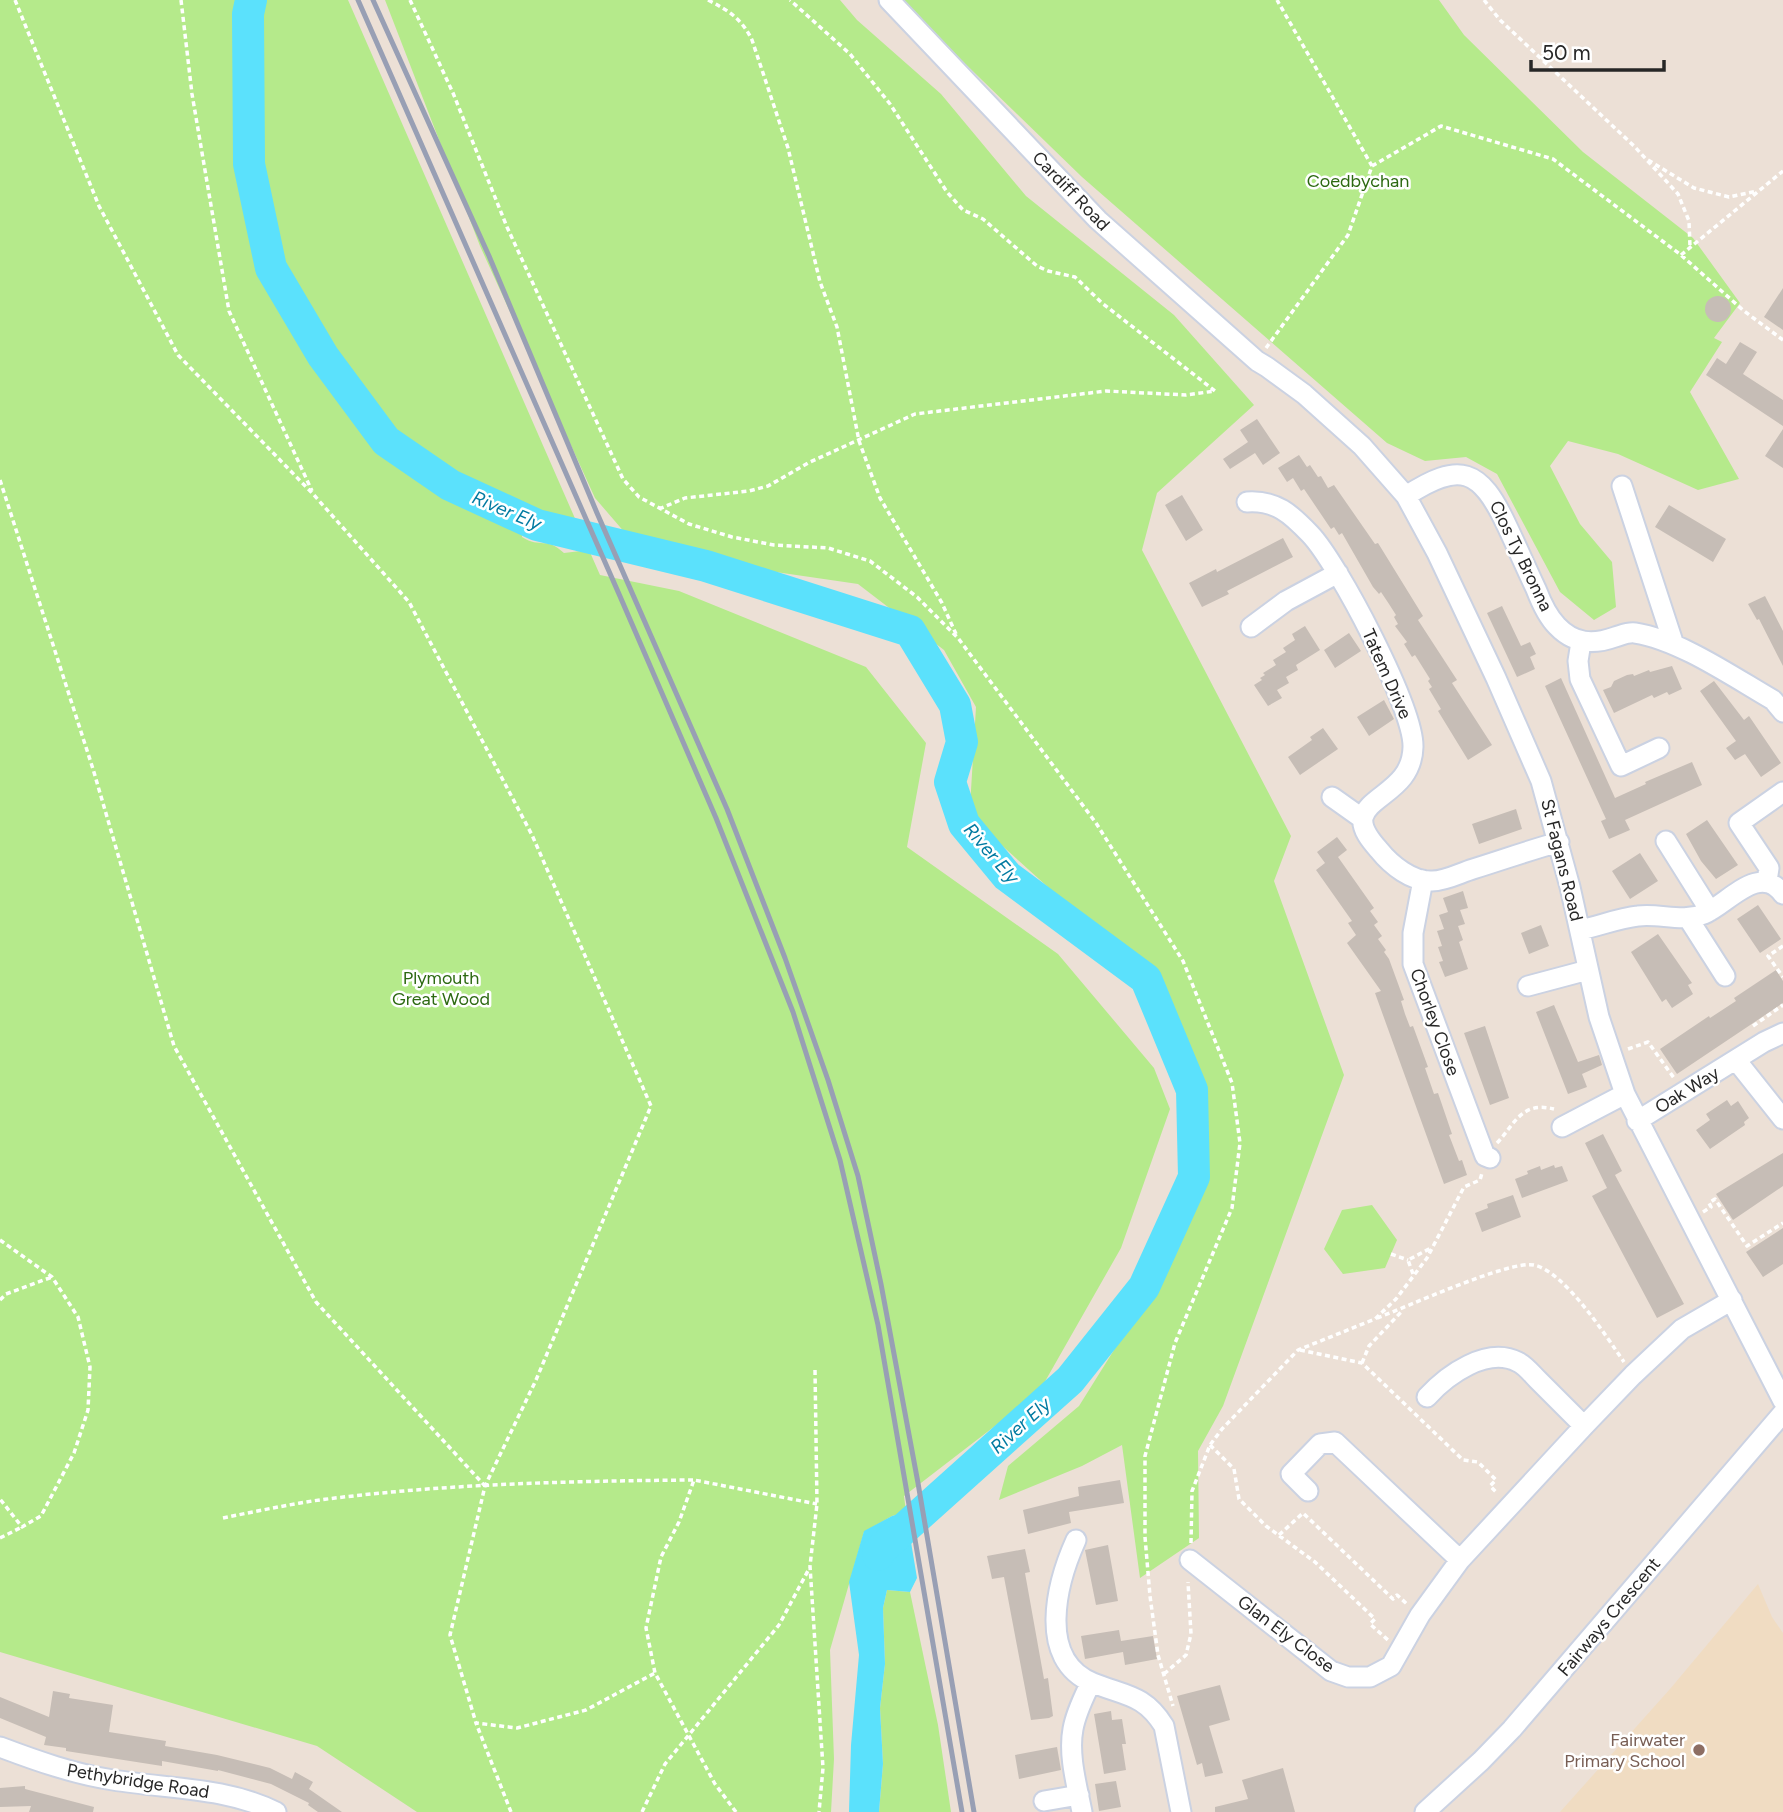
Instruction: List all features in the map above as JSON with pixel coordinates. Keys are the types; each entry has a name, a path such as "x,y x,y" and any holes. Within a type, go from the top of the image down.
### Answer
{"street":[{"name":"Cardiff Road","path":"889,0 1098,220 1262,364"},
{"name":"St Fagans Road","path":"1262,364 1304,394 1362,446 1406,496 1443,565 1528,750 1547,800 1588,970 1611,1056 1625,1094 1783,1401"},
{"name":"Clos Ty Bronna","path":"1406,496 1426,483 1445,477 1465,476 1476,480 1494,498 1549,616 1557,626 1581,642"},
{"path":"1622,486 1674,645"},
{"name":"Tatem Drive","path":"1247,502 1265,501 1296,521 1319,545 1338,573 1381,658 1409,722 1413,736 1410,765 1395,788 1367,810 1363,820"},
{"path":"1251,627 1286,601 1338,573"},
{"path":"1658,748 1620,766 1580,679 1578,661 1581,642 1599,643 1631,632 1661,638 1773,701 1783,712"},
{"path":"1767,881 1769,868 1739,822 1783,792"},
{"path":"1332,797 1363,820 1365,831 1385,857 1411,876 1423,880 1446,878 1559,842"},
{"path":"1666,841 1710,911"},
{"name":"Chorley Close","path":"1423,880 1413,933 1413,964 1488,1157"},
{"path":"1580,930 1636,916 1688,918 1710,911 1754,883 1767,881 1777,886 1783,894"},
{"path":"1688,918 1725,976"},
{"path":"1528,986 1588,970"},
{"name":"Oak Way","path":"1637,1121 1783,1033"},
{"name":"Oak Way","path":"1736,1060 1783,1119"},
{"path":"1559,1119 1625,1094"},
{"name":"Glan Ely Close","path":"1190,1560 1331,1671 1348,1677 1370,1677 1391,1667 1420,1615 1460,1560 1584,1426 1682,1329 1731,1300"},
{"path":"1427,1396 1444,1379 1458,1370 1476,1362 1504,1357 1519,1362 1584,1426"},
{"name":"Fairways Crescent","path":"1425,1812 1512,1729 1783,1413"},
{"path":"1308,1491 1291,1474 1320,1444 1335,1442 1460,1560"},
{"path":"1076,1540 1066,1560 1059,1589 1057,1634 1062,1654 1076,1672 1091,1682 1133,1695 1148,1704 1160,1719 1164,1726 1181,1812"},
{"path":"1044,1801 1080,1803 1073,1761 1072,1732 1075,1718 1091,1682"},
{"name":"Pethybridge Road","path":"0,1747 56,1768 113,1780 229,1796 276,1812"}],"path":[{"path":"15,0 99,206 178,355 313,494 409,601 532,835 651,1106 536,1380 485,1486 450,1635 476,1723 511,1812"},
{"path":"181,0 192,94 229,311 313,494"},
{"path":"410,0 453,93 507,227 623,479 639,497 689,524 732,537 774,545 828,548 870,561 917,597 958,638 1096,823 1183,961 1232,1083 1240,1143 1232,1208 1175,1343 1145,1456 1145,1537 1158,1655 1174,1710"},
{"path":"708,0 728,10 738,19 747,28 752,40 788,148 820,282 837,327 859,441 880,498 942,603 958,638"},
{"path":"659,509 685,498 749,491 768,486 808,463 915,414 1107,391 1186,395 1215,391 1102,303 1075,276 1037,266 983,219 963,210 947,192 890,104 850,54 790,0"},
{"path":"1277,0 1372,166"},
{"path":"1485,0 1500,20 1678,194 1689,222 1690,247"},
{"path":"1262,364 1348,234 1372,166 1441,126 1553,159 1681,255 1744,311 1783,340"},
{"path":"1644,158 1694,188 1729,197 1759,191"},
{"path":"1681,255 1783,171"},
{"path":"0,480 93,769 174,1046 316,1302 485,1486"},
{"path":"1783,946 1768,956 1783,977"},
{"path":"1750,1027 1783,1005"},
{"path":"1611,1056 1648,1042 1674,1079"},
{"path":"1506,1133 1517,1115 1546,1107 1559,1119"},
{"path":"1375,1319 1396,1299 1414,1275 1433,1247 1464,1187 1480,1180 1488,1157"},
{"path":"1689,1220 1711,1207 1709,1203 1715,1199 1747,1246 1783,1223"},
{"path":"0,1240 52,1277 78,1317 90,1367 89,1410 74,1453 41,1516 0,1538"},
{"path":"1391,1254 1408,1260 1433,1247"},
{"path":"1408,1260 1414,1275"},
{"path":"1164,1674 1186,1655 1191,1634 1187,1570 1190,1560 1192,1491 1210,1445 1298,1350 1506,1267 1533,1265 1549,1273 1586,1307 1633,1375"},
{"path":"0,1300 6,1294 52,1277"},
{"path":"1362,1363 1369,1346 1404,1308"},
{"path":"1298,1350 1362,1363 1463,1460 1478,1462 1496,1480 1490,1486 1511,1505"},
{"path":"815,1370 817,1504 810,1566 823,1768 819,1812"},
{"path":"1210,1445 1234,1469 1240,1499 1266,1526 1315,1562 1375,1619 1370,1624 1400,1651"},
{"path":"223,1518 323,1500 400,1491 606,1480 694,1480 817,1504"},
{"path":"694,1480 680,1522 662,1557 646,1628 654,1673 715,1784 736,1812"},
{"path":"0,1499 22,1527"},
{"path":"1279,1535 1303,1513 1393,1599 1397,1595 1420,1615"},
{"path":"642,1812 665,1764 779,1625 810,1566"},
{"path":"476,1723 517,1728 586,1710 654,1673"}],"shaded area":[{"name":"Fairwater Primary School","path":"1758,1584 1772,1617 1783,1633 1783,1812 1560,1812 1670,1689"}],"green space":[{"name":"Plymouth Great Wood","path":"0,0 348,0 577,523 535,529 522,526 522,537 553,545 564,553 589,550 600,575 679,591 866,667 926,743 907,847 1058,954 1154,1068 1170,1109 1121,1248 1039,1392 904,1496 906,1512 892,1516 864,1532 830,1650 834,1759 831,1812 417,1812 317,1746 0,1652"},
{"path":"385,0 840,0 857,20 941,94 1026,196 1174,315 1254,405 1157,493 1142,550 1291,836 1274,881 1344,1075 1223,1406 1198,1451 1199,1538 1140,1578 1122,1445 1082,1466 999,1500 1008,1466 1079,1406 1119,1342 1159,1270 1181,1202 1209,1138 1205,1087 1173,1036 1163,997 1122,954 997,841 970,807 976,707 944,650 858,584 748,568 727,568 626,534 595,498 480,246"},
{"name":"Coedbychan","path":"902,0 1439,0 1464,35 1583,152 1693,238 1740,303 1714,338 1722,342 1690,392 1739,479 1698,490 1618,454 1568,441 1550,466 1580,524 1612,562 1616,607 1594,620 1560,592 1497,474 1466,457 1425,461 1387,443 1082,177"},
{"path":"1372,1205 1397,1240 1385,1268 1343,1274 1324,1249 1342,1210"},
{"path":"887,1590 910,1592 938,1725 951,1812 879,1812 883,1764 880,1708 885,1664 883,1608"}],"water":[{"path":"906,1512 917,1578 910,1592 887,1590 883,1608 885,1664 880,1708 883,1764 879,1812 849,1812 851,1745 859,1655 849,1582 864,1531 892,1516"}],"building":[{"path":"1783,288 1783,330 1764,317"},
{"path":"1718,296 1727,300 1731,309 1727,318 1718,322 1709,318 1705,309 1709,300"},
{"path":"1740,342 1757,352 1743,374 1783,400 1783,426 1706,375 1717,358 1726,364"},
{"path":"1257,419 1280,453 1263,465 1255,453 1230,469 1223,459 1248,442 1240,430"},
{"path":"1783,429 1783,468 1765,456"},
{"path":"1299,455 1307,467 1310,465 1318,477 1321,476 1328,488 1334,485 1375,544 1378,543 1423,616 1418,620 1457,680 1452,683 1492,745 1468,760 1438,711 1441,709 1429,689 1432,687 1428,681 1430,679 1415,655 1412,657 1404,644 1407,642 1395,626 1398,624 1394,617 1396,615 1389,604 1381,592 1379,594 1373,587 1342,533 1339,535 1334,527 1331,529 1304,489 1301,491 1293,478 1287,482 1278,468"},
{"path":"1182,495 1203,530 1186,541 1165,505"},
{"path":"1669,505 1726,539 1713,562 1655,527"},
{"path":"1283,538 1293,557 1202,607 1189,583 1216,569 1217,572"},
{"path":"1765,596 1783,631 1783,666 1759,619 1757,620 1748,604"},
{"path":"1502,606 1521,646 1530,642 1536,654 1530,657 1535,669 1517,677 1487,613"},
{"path":"1305,626 1320,650 1296,665 1298,670 1286,677 1289,683 1277,690 1282,698 1268,706 1254,685 1262,680 1260,678 1265,675 1263,673 1276,665 1273,660 1286,652 1283,648 1295,640 1292,634"},
{"path":"1349,633 1361,651 1335,668 1324,650"},
{"path":"1672,666 1682,689 1654,698 1652,695 1614,713 1603,690 1611,687 1614,681 1627,675 1634,676"},
{"path":"1561,678 1615,798 1692,762 1702,785 1625,820 1630,830 1609,839 1601,821 1606,819 1545,686"},
{"path":"1714,681 1744,720 1749,716 1781,763 1761,777 1745,754 1735,760 1726,748 1736,741 1700,691"},
{"path":"1384,700 1394,719 1369,736 1357,717"},
{"path":"1323,728 1338,749 1300,775 1288,757 1312,740 1310,737"},
{"path":"1516,809 1522,829 1479,844 1472,824"},
{"path":"1707,820 1738,865 1716,879 1701,861 1686,834"},
{"path":"1337,837 1347,850 1338,857 1374,908 1370,911 1378,922 1374,925 1382,936 1378,939 1386,950 1384,952 1404,1000 1401,1001 1405,1014 1410,1027 1413,1026 1428,1067 1425,1068 1434,1094 1438,1093 1452,1134 1449,1135 1467,1175 1444,1184 1375,993 1381,991 1347,943 1356,935 1348,923 1352,921 1316,870 1325,863 1317,852"},
{"path":"1640,853 1658,881 1630,899 1612,871"},
{"path":"1463,891 1468,908 1460,910 1465,924 1458,926 1463,940 1459,942 1468,969 1445,977 1439,962 1443,961 1438,947 1442,946 1437,931 1444,929 1439,915 1448,912 1443,898"},
{"path":"1758,905 1781,939 1760,953 1737,919"},
{"path":"1541,925 1549,946 1529,954 1521,933"},
{"path":"1658,934 1692,983 1688,985 1693,994 1672,1008 1666,999 1662,1002 1631,952"},
{"path":"1776,970 1783,981 1783,1003 1677,1074 1660,1049 1736,1001 1734,998"},
{"path":"1554,1005 1578,1062 1599,1055 1602,1065 1582,1074 1587,1087 1568,1094 1536,1012"},
{"path":"1485,1026 1509,1098 1490,1105 1464,1033"},
{"path":"1727,1100 1731,1106 1738,1101 1749,1118 1744,1122 1745,1125 1710,1149 1696,1130 1710,1120 1706,1114"},
{"path":"1603,1134 1622,1171 1615,1175 1684,1304 1657,1318 1592,1196 1607,1188 1585,1143"},
{"path":"1783,1153 1783,1186 1733,1220 1716,1194"},
{"path":"1554,1165 1555,1168 1562,1166 1568,1181 1522,1198 1515,1179 1540,1166 1541,1170"},
{"path":"1513,1195 1521,1217 1482,1232 1475,1213 1488,1208 1487,1204"},
{"path":"1783,1228 1783,1264 1763,1277 1746,1252"},
{"path":"1120,1480 1124,1503 1069,1512 1071,1523 1028,1534 1023,1510 1079,1496 1078,1487"},
{"path":"1108,1545 1118,1601 1096,1605 1085,1550"},
{"path":"1025,1549 1030,1572 1025,1573 1044,1679 1048,1678 1053,1716 1031,1720 1004,1577 992,1579 987,1556"},
{"path":"1119,1630 1121,1641 1153,1636 1157,1659 1125,1665 1123,1652 1085,1659 1081,1636"},
{"path":"1220,1685 1230,1720 1209,1726 1223,1773 1205,1777 1202,1763 1197,1765 1177,1696"},
{"path":"53,1691 70,1694 69,1698 113,1705 109,1732 166,1741 165,1746 270,1768 292,1779 295,1772 313,1782 309,1789 342,1812 318,1812 308,1805 309,1803 271,1784 218,1770 162,1761 162,1766 44,1745 46,1737 0,1718 0,1697 49,1717"},
{"path":"1111,1711 1112,1720 1122,1719 1126,1770 1104,1774 1094,1714"},
{"path":"1057,1747 1061,1770 1019,1779 1015,1755"},
{"path":"1283,1768 1295,1812 1215,1812 1215,1807 1248,1799 1242,1780"},
{"path":"1116,1781 1121,1807 1099,1811 1095,1784"},
{"path":"25,1786 25,1789 94,1807 93,1812 29,1812 31,1806 0,1807 0,1788"}],"waterway":[{"name":"River Ely","path":"251,0 248,14 249,164 271,268 323,356 386,441 450,485 537,525 706,566 910,631 955,705 962,742 950,782 964,824 1007,876 1146,979 1192,1090 1194,1177 1144,1287 1070,1380 878,1552 878,1555"}],"railway":[{"path":"358,0 716,818 793,1012 840,1160 878,1325 962,1812"},
{"path":"373,0 489,256 597,513 727,809 785,958 828,1080 858,1176 881,1284 974,1812"}],"place":[{"name":"Fairwater Primary School","path":"1699,1750"}]}
